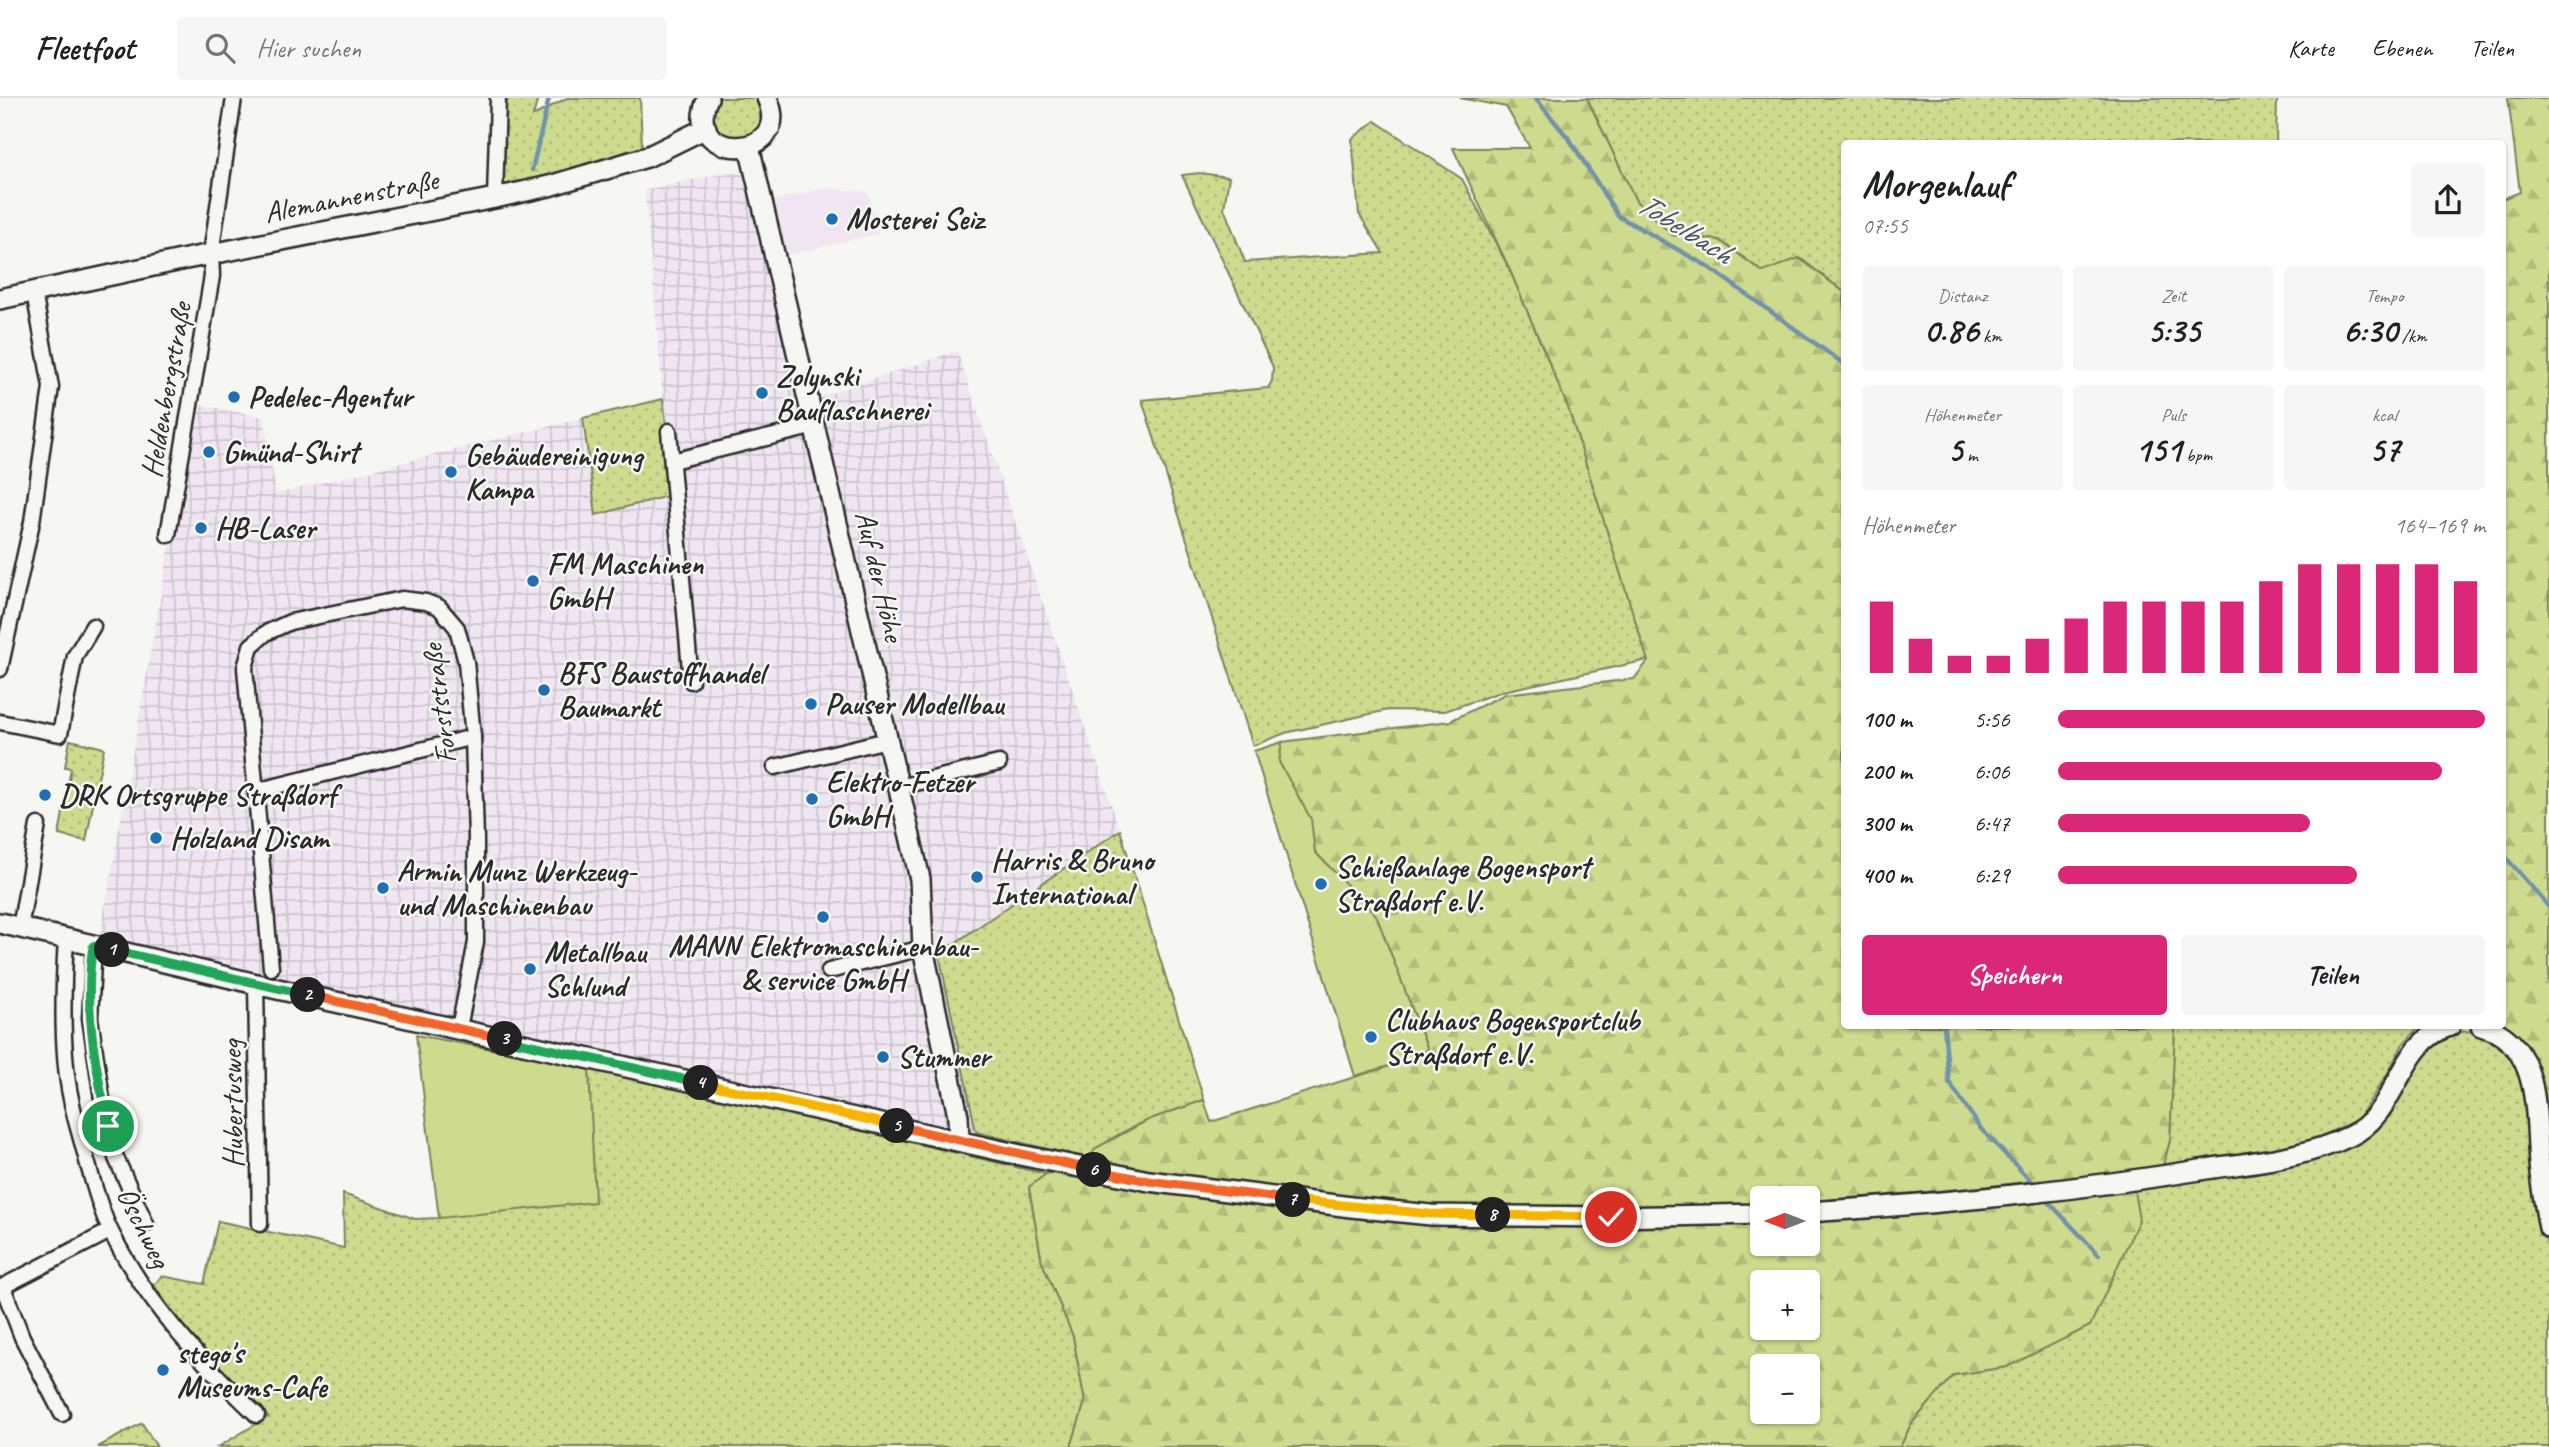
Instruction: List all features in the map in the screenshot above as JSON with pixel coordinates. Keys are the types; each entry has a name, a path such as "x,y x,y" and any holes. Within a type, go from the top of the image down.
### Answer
{"main road":[{"path":"708,98 703,115 706,128 721,144 735,149 750,146 762,138 770,124 771,109 767,98"},
{"name":"Alemannenstraße","path":"0,299 495,198 647,157 706,128"},
{"name":"Auf der Höhe","path":"750,146 920,879 923,948 958,1116 959,1140"},
{"path":"0,923 256,984 1020,1155 1203,1189 1430,1214 1611,1217 1750,1214"},
{"path":"1820,1211 2022,1194 2143,1179 2312,1152 2350,1136 2371,1122 2387,1101 2420,1044 2433,1032 2442,1029"},
{"path":"2496,1029 2517,1048 2531,1078 2540,1176 2549,1228"}],"street":[{"name":"Heldenbergstraße","path":"168,535 212,276 211,254 234,98"},
{"path":"495,198 498,98"},
{"path":"0,669 32,522 51,387 34,292"},
{"path":"673,461 815,426"},
{"path":"669,431 691,681"},
{"name":"Forststraße","path":"271,968 245,668 251,646 266,633 290,622 402,599 426,602 439,607 457,628 466,662 473,737 476,942 459,1028"},
{"path":"0,722 60,734 75,656 93,626"},
{"path":"256,791 473,737"},
{"path":"775,767 887,740"},
{"path":"899,787 999,763"},
{"path":"20,929 38,825"},
{"name":"Öschweg","path":"65,939 66,1058 71,1098 94,1186 110,1231 138,1280 160,1311 215,1374 257,1415"},
{"path":"93,946 90,1018 102,1099 116,1158 146,1224"},
{"path":"829,971 923,948"},
{"name":"Hubertusweg","path":"256,984 260,1224"},
{"path":"62,1414 22,1337 1,1287 110,1231"}],"shaded area":[{"path":"729,172 750,175 804,402 957,351 1120,830 939,954 976,1132 99,942 195,404 264,417 276,494 583,418 596,514 675,493 663,399 645,190"},
{"path":"826,188 868,192 879,233 787,255 775,200"}],"green space":[{"path":"505,98 538,98 533,116 567,98 640,98 642,146 637,156 501,189"},
{"path":"714,98 760,98 762,126 740,142 714,130"},
{"path":"1460,98 1587,98 1636,201 1672,235 1719,240 1763,272 1799,258 1841,290 1841,1029 2175,1029 2170,1140 2163,1166 2133,1185 2139,1220 2090,1326 2007,1367 1954,1375 1911,1424 1900,1447 1071,1447 1085,1402 1073,1336 1042,1262 1029,1187 1046,1174 1082,1168 1096,1148 1148,1120 1204,1100 1211,1122 1406,1061 1428,1050 1376,916 1315,852 1310,819 1279,762 1282,742 1450,721 1505,694 1634,679 1648,661 1568,407 1509,268 1453,148 1530,148 1506,107"},
{"path":"1587,98 2279,98 2276,140 1841,140 1841,290 1800,258 1763,272 1719,240 1672,235 1636,201"},
{"path":"2508,98 2549,98 2549,1162 2541,1083 2535,1057 2506,1027 2506,197 2520,192"},
{"path":"1375,121 1462,179 1509,268 1568,407 1648,660 1503,691 1445,711 1388,710 1285,733 1253,746 1142,400 1268,388 1272,381 1273,367 1182,175 1200,173 1229,177 1224,208 1245,262 1383,253 1359,214 1352,139"},
{"path":"663,399 675,494 596,515 583,418"},
{"path":"70,740 104,748 86,841 59,835 71,768 65,767"},
{"name":"Schießanlage Bogensport Straßdorf e.V.","path":"1282,742 1279,762 1311,819 1315,852 1376,915 1428,1050 1406,1061 1355,1076 1254,751"},
{"path":"1120,830 1204,1100 1125,1131 1099,1149 1090,1159 976,1132 939,954"},
{"path":"2175,1029 2417,1029 2403,1044 2358,1119 2318,1138 2277,1149 2163,1166 2170,1140"},
{"path":"2473,1031 2491,1036 2506,1046 2525,1078 2537,1193 2549,1254 2549,1447 1900,1447 1911,1424 1954,1375 2007,1367 2133,1185 2336,1149 2423,1051 2454,1032"},
{"path":"416,1035 589,1067 595,1202 439,1218"},
{"path":"589,1067 1046,1174 1029,1188 1042,1262 1073,1336 1085,1402 1071,1447 218,1447 268,1417 208,1354 166,1303 154,1285 162,1276 204,1284 218,1221 344,1248 343,1194 415,1219 439,1218"},
{"path":"142,1423 157,1447 98,1447"}],"waterway":[{"path":"532,170 549,98"},
{"name":"Tobelbach","path":"1535,98 1570,140 1618,216 1707,266 1841,362"},
{"name":"Tobelbach","path":"2506,858 2549,907"},
{"path":"1944,1029 1949,1082 1981,1129 2031,1181"},
{"path":"2046,1199 2099,1255"}],"place":[{"name":"Mosterei Seiz","path":"832,219"},
{"name":"Zolynski Bauflaschnerei","path":"762,393"},
{"name":"Pedelec-Agentur","path":"234,397"},
{"name":"Gmünd-Shirt","path":"209,452"},
{"name":"Gebäudereinigung Kampa","path":"451,472"},
{"name":"HB-Laser","path":"201,528"},
{"name":"FM Maschinen GmbH","path":"533,581"},
{"name":"BFS Baustoffhandel Baumarkt","path":"544,690"},
{"name":"Pauser Modellbau","path":"811,704"},
{"name":"DRK Ortsgruppe Straßdorf","path":"45,795"},
{"name":"Elektro-Fetzer GmbH","path":"812,799"},
{"name":"Holzland Disam","path":"156,838"},
{"name":"Harris & Bruno International","path":"977,877"},
{"name":"Schießanlage Bogensport Straßdorf e.V.","path":"1321,884"},
{"name":"Armin Munz Werkzeug- und Maschinenbau","path":"383,888"},
{"name":"MANN Elektromaschinenbau- & service GmbH","path":"823,917"},
{"name":"Metallbau Schlund","path":"530,969"},
{"name":"Clubhaus Bogensportclub Straßdorf e.V.","path":"1371,1037"},
{"name":"Stummer","path":"883,1057"},
{"name":"stego's Museums-Cafe","path":"163,1370"}],"route":[{"path":"108,1126 90,1018 93,946 1020,1155 1149,1181 1351,1207 1430,1214 1611,1217"}]}
